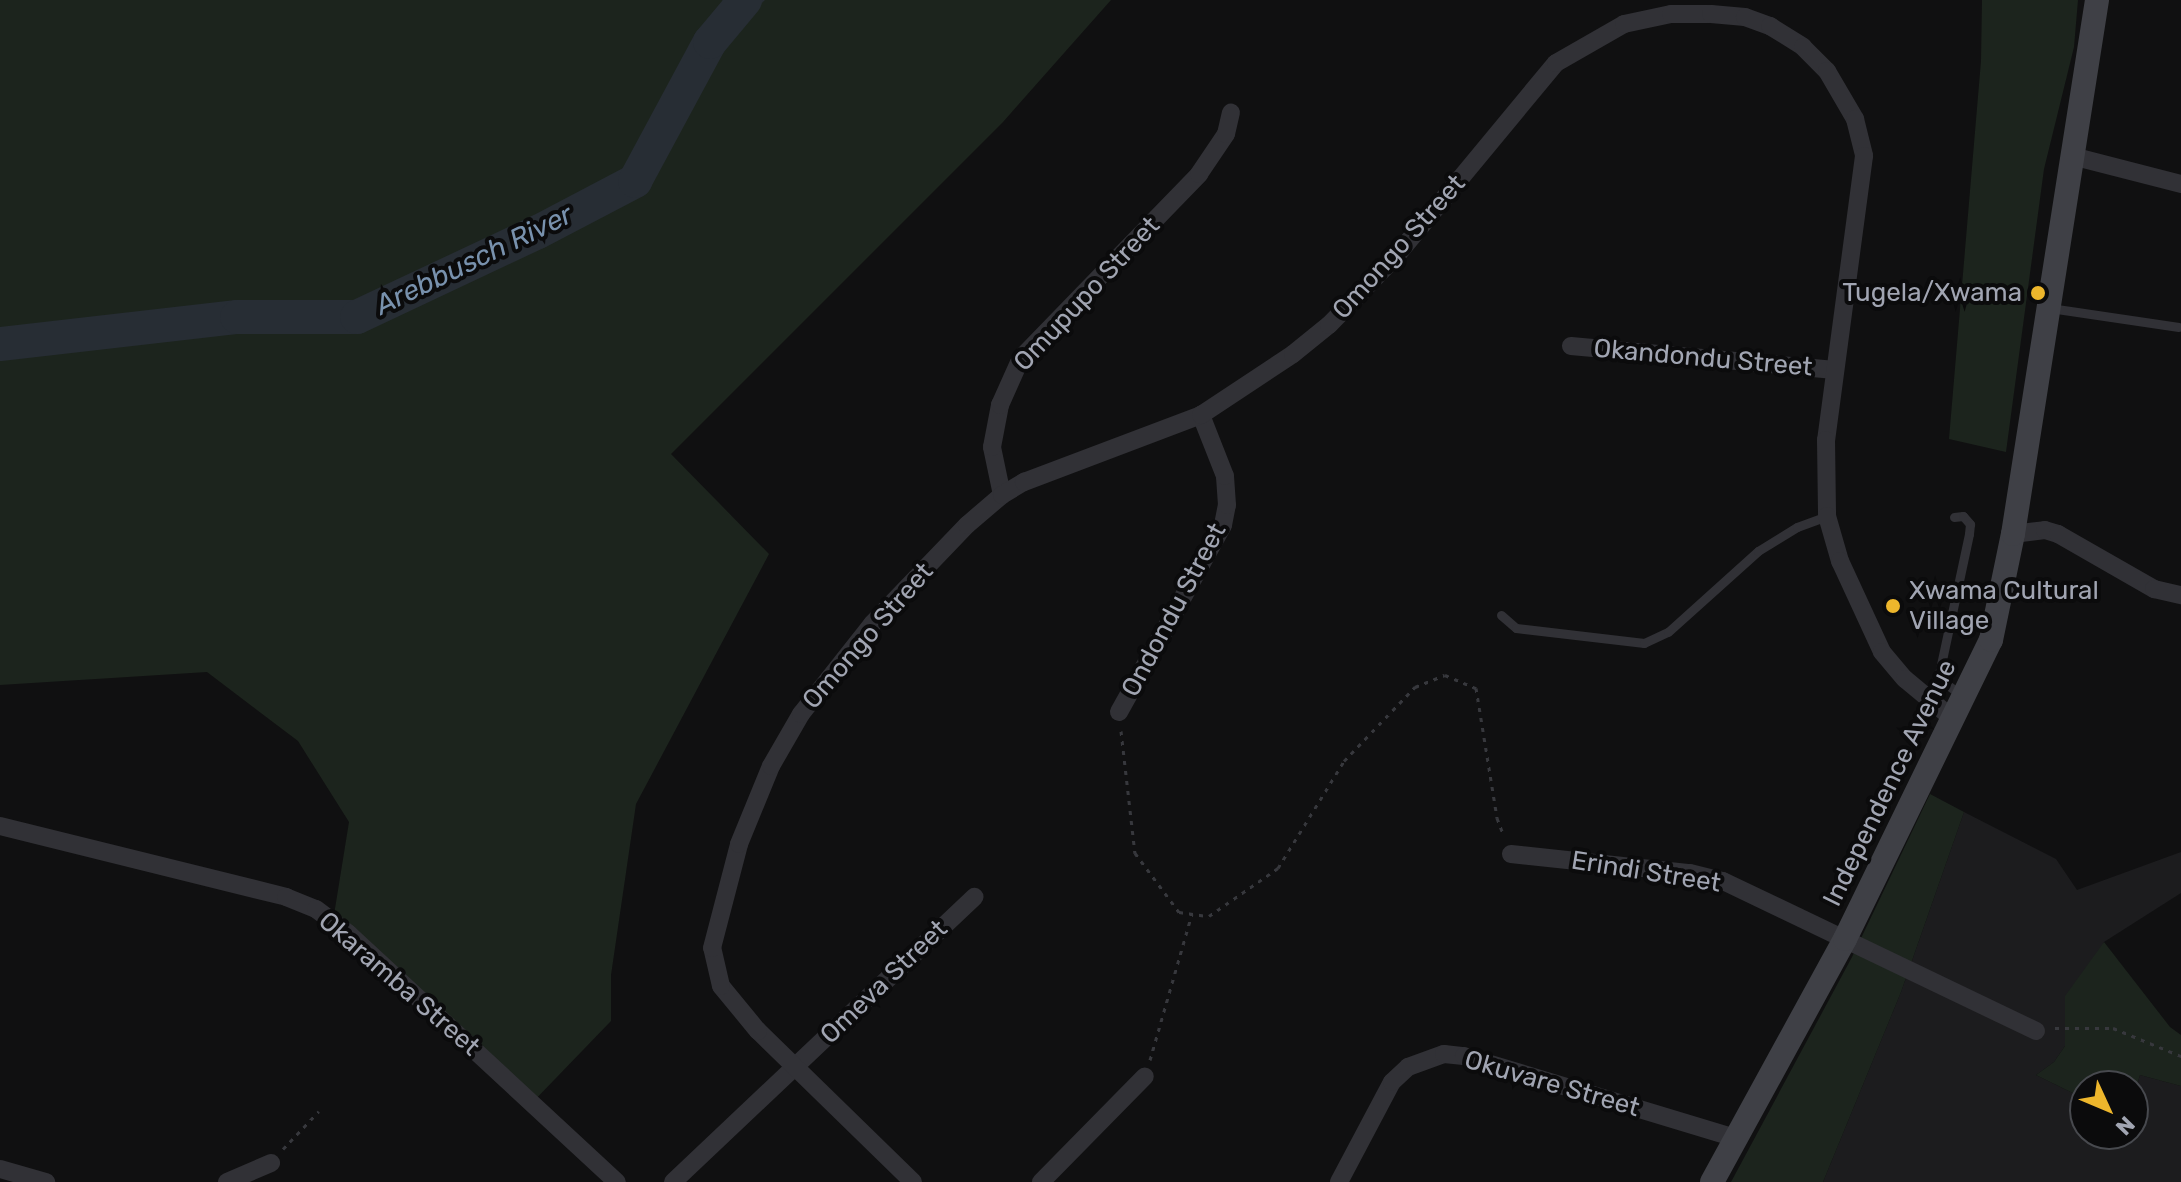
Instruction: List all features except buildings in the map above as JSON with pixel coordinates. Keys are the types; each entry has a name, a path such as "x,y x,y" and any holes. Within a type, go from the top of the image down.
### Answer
{"main road":[{"name":"Independence Avenue","path":"1712,1182 1845,939 1991,640 2013,534 2097,0"}],"street":[{"name":"Omongo Street","path":"909,1180 737,1010 721,986 712,948 739,844 771,766 801,714 872,624 1002,495 1024,482 1201,415 1293,354 1351,305 1437,210 1556,63 1624,24 1671,14 1745,17 1770,26 1803,47 1827,71 1855,119 1864,156 1824,464 1827,516 1840,561 1882,652 1905,679 1958,708"},
{"name":"Omupupo Street","path":"1002,495 992,447 1000,405 1021,358 1199,174 1226,134 1231,113"},
{"path":"2072,156 2181,184"},
{"name":"Okandondu Street","path":"1571,346 1835,370"},
{"name":"Ondondu Street","path":"1119,712 1223,525 1227,505 1225,476 1201,415"},
{"path":"2013,534 2045,530 2058,534 2154,589 2181,595"},
{"name":"Okaramba Street","path":"0,826 286,897 316,909 349,934 617,1182"},
{"name":"Erindi Street","path":"1511,854 1708,876 2036,1031"},
{"name":"Omeva Street","path":"794,1067 974,897"},
{"name":"Okuvare Street","path":"1339,1182 1392,1082 1408,1067 1444,1054 1464,1056 1735,1138"},
{"path":"673,1182 794,1067"},
{"path":"1041,1182 1145,1076"},
{"path":"227,1182 271,1163"},
{"path":"0,1169 46,1182"}],"lane":[{"path":"2050,308 2179,327"},
{"path":"1501,615 1516,628 1634,644 1655,639 1668,632 1758,551 1797,527 1827,516"},
{"path":"1954,517 1963,516 1970,524 1938,678 1958,708"}],"path":[{"path":"1119,712 1135,853 1179,912 1209,916 1278,868 1344,761 1415,687 1445,675 1476,688 1497,818 1511,854"},
{"path":"1145,1076 1192,914"},
{"path":"2036,1031 2066,1026 2113,1028 2181,1056"},
{"path":"271,1163 319,1111"}],"shaded area":[{"path":"0,0 1111,0 1003,122 671,454 769,554 636,804 611,975 611,1021 529,1106 333,921 349,822 298,741 207,672 0,685"},
{"path":"723,0 765,0 735,27 713,15"},
{"path":"1982,0 2078,0 2074,47 2044,169 2006,452 1949,439 1981,61"},
{"path":"1930,794 1964,812 1901,992 1823,1182 1731,1182 1852,957"},
{"path":"1964,812 2056,859 2077,890 2181,852 2181,893 2104,942 2066,1026 2065,1046 2054,1062 2036,1075 2069,1091 2069,1150 2149,1150 2149,1077 2181,1086 2181,1182 1823,1182 1901,992"},
{"path":"2104,942 2170,1027 2181,1035 2181,1086 2149,1077 2149,1070 2069,1070 2069,1091 2036,1075 2054,1062 2065,1046 2065,996"}],"waterway":[{"name":"Arebbusch River","path":"0,344 237,317 357,317 538,232 635,181 710,42 745,0"}],"place":[{"name":"Tugela/Xwama","path":"2038,293"},
{"name":"Xwama Cultural Village","path":"1893,606"}]}
